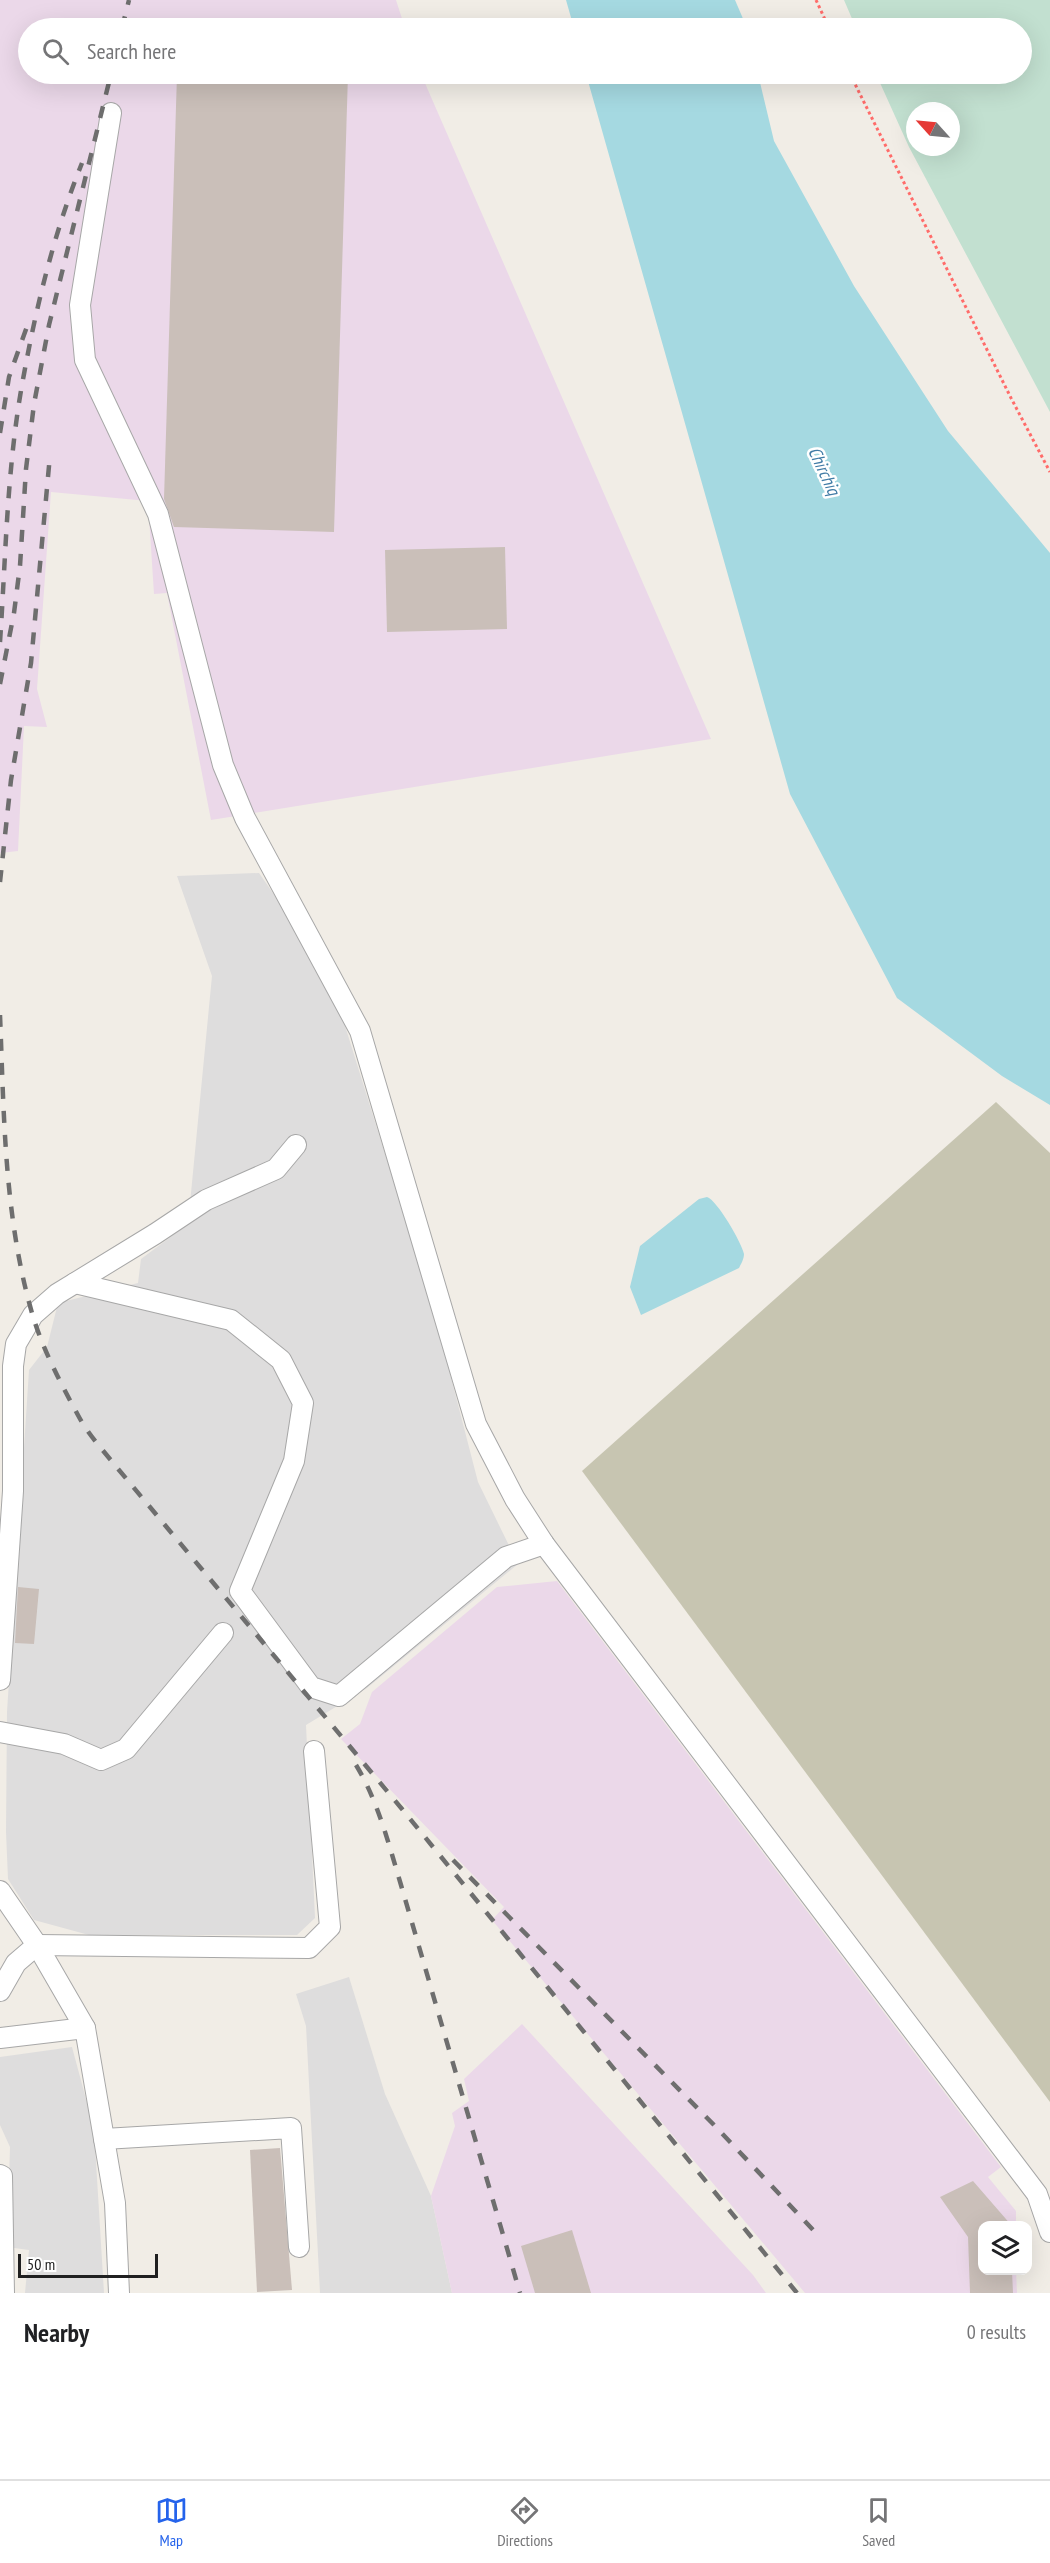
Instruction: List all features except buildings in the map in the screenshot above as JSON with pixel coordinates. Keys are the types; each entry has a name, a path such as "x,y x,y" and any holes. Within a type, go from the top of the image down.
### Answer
{"street":[{"path":"111,113 80,305 85,360 158,514 223,765 245,818 360,1032 476,1424 515,1500 544,1544 1037,2194 1050,2232"},
{"path":"0,1680 13,1491 13,1366 16,1344 33,1315 57,1294 206,1200 276,1169 296,1145"},
{"path":"75,1282 231,1320 281,1360 303,1403 294,1461 240,1591 311,1687 339,1696 506,1557 544,1544"},
{"path":"0,1732 64,1744 101,1760 126,1749 223,1633"},
{"path":"0,1991 16,1963 37,1945 309,1948 330,1927 314,1750"},
{"path":"0,1891 37,1945 85,2028 115,2204 119,2293"},
{"path":"0,2038 85,2028"},
{"path":"104,2139 291,2128 299,2247"},
{"path":"0,2175 2,2176 4,2293"}],"path":[{"path":"816,0 824,18"},
{"path":"855,84 1050,472"}],"shaded area":[{"path":"0,0 396,0 402,18 18,18 18,84 425,84 711,739 211,820 167,593 154,594 148,501 51,492 37,689 47,727 24,726 18,851 0,853"},
{"path":"259,873 287,913 341,1013 432,1304 478,1482 518,1564 367,1688 306,1725 315,1918 297,1935 89,1935 34,1920 8,1879 7,1712 29,1370 47,1347 58,1303 138,1283 141,1259 188,1224 212,976 177,876"},
{"path":"996,1102 1050,1153 1050,2102 582,1471"},
{"path":"557,1581 1001,2167 988,2177 1016,2211 1016,2221 978,2221 978,2275 1016,2275 1017,2293 805,2293 492,1920 504,1907 341,1739 360,1724 372,1692 497,1587"},
{"path":"349,1977 385,2094 431,2196 452,2293 320,2293 306,2026 296,1994"},
{"path":"522,2024 753,2275 766,2293 452,2293 431,2196 455,2126 452,2113 469,2101 464,2079"},
{"path":"72,2047 94,2129 104,2293 25,2293 29,2250 7,2247 10,2147 0,2125 0,2057"}],"green space":[{"path":"844,0 1050,0 1050,412 914,156 960,156 960,102 906,102 906,140 881,84 1032,84 1032,18 852,18"}],"water":[{"path":"566,0 735,0 743,18 571,18"},
{"name":"Chirchiq","path":"589,84 760,84 774,141 854,286 948,431 1050,553 1050,1105 1002,1076 897,998 790,794"},
{"path":"707,1197 723,1213 742,1249 744,1256 739,1268 641,1315 630,1287 640,1246 699,1199"}],"railway":[{"path":"124,18 129,0"},
{"path":"0,684 14,613 20,566 26,469 34,404 49,325 109,84"},
{"path":"0,642 11,474 18,407 48,267 63,214 82,163"},
{"path":"0,433 9,377 30,318"},
{"path":"0,882 11,780 31,663 50,455"},
{"path":"0,1015 7,1165 23,1276 41,1339 83,1423 95,1441 402,1809 797,2293"},
{"path":"356,1765 371,1793 387,1839 520,2293"},
{"path":"453,1860 715,2126 817,2234"}]}
